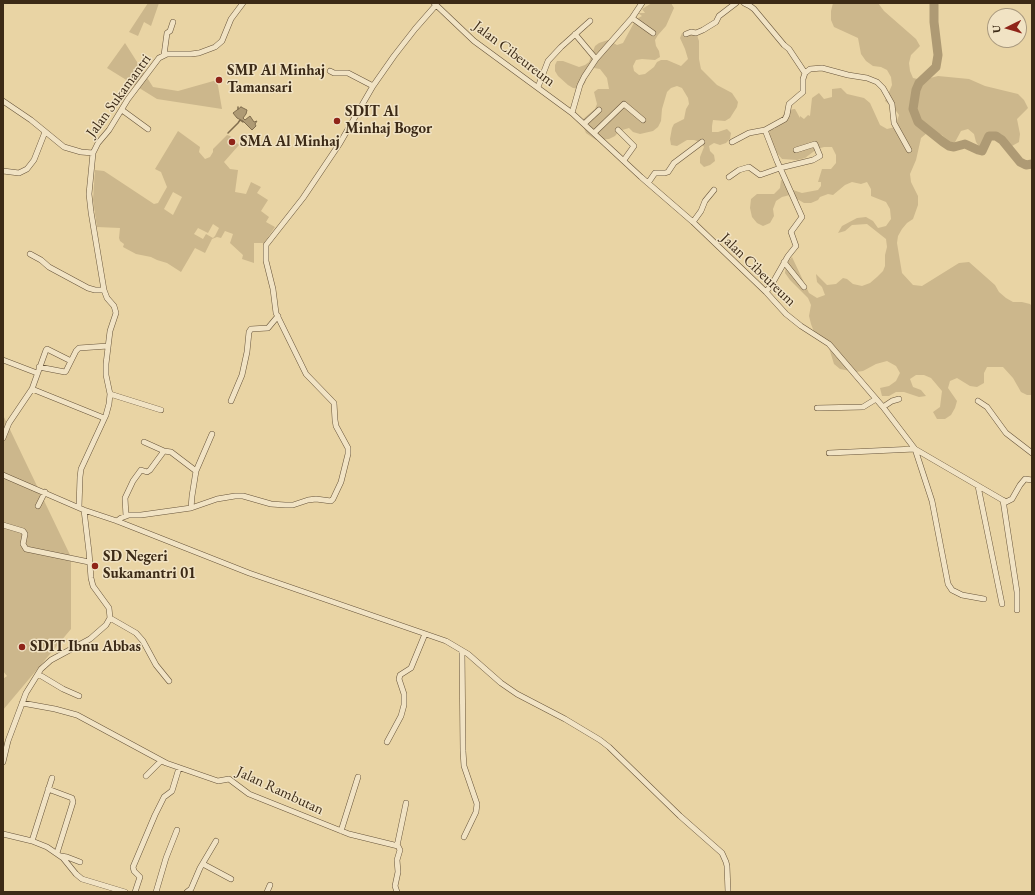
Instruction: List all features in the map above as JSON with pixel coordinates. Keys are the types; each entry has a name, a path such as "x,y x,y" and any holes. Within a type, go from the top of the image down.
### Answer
{"street":[{"name":"Jalan Sukamantri","path":"110,618 109,608 92,582 81,509 81,469 109,404 110,394 106,370 110,331 116,311 104,290 89,194 93,153 98,143 109,130 145,75 159,58 164,55 199,53 215,47 222,41 231,19 242,3"},
{"path":"572,113 580,85 596,59 632,18 642,3"},
{"path":"686,34 704,30 716,22 719,16 736,3 743,3 754,9 789,49 805,73"},
{"path":"118,521 126,516 191,508 217,499 235,496 243,496 271,504 285,505 293,505 316,499 330,501 334,498 341,482 348,454 347,445 336,426 334,403 306,374 275,309 273,289 266,260 266,245 303,198 340,143 373,86 415,28 435,4"},
{"name":"Jalan Cibeureum","path":"435,4 474,41 572,113 692,222 766,292 792,320 828,344 883,407 916,450 932,501 948,584 952,590 962,595 984,599"},
{"path":"632,18 652,33"},
{"path":"538,87 548,62 561,47 590,21"},
{"path":"164,55 167,32 170,31 173,22"},
{"path":"575,34 596,59"},
{"path":"732,142 749,133 765,130 765,128 781,122 786,118 789,104 803,92 803,79 805,73 810,69 822,68 867,78 877,82 883,88 892,104 894,123 909,150"},
{"path":"330,71 338,74 348,73 373,86"},
{"path":"3,101 69,149 93,153"},
{"path":"594,133 625,103 643,120"},
{"path":"122,110 136,118 148,128"},
{"path":"584,124 599,110"},
{"path":"618,130 634,146 624,160"},
{"path":"765,130 802,217 791,232 796,246 784,262 766,292"},
{"path":"3,171 19,173 27,169 34,160 45,132"},
{"path":"648,183 655,173 668,172 674,163 702,142"},
{"path":"729,177 739,170 749,167 758,175 813,160 820,156 815,144 796,150"},
{"path":"692,222 714,190"},
{"path":"30,254 41,260 49,267 88,288 104,290"},
{"path":"784,262 804,287"},
{"path":"231,401 242,375 247,352 248,332 251,329 268,328 278,316"},
{"path":"39,367 65,372 76,351 80,347 108,346"},
{"path":"3,438 9,423 32,388 47,349 71,361"},
{"path":"3,360 37,373"},
{"path":"32,388 104,418"},
{"path":"110,394 161,410"},
{"path":"883,407 899,398"},
{"path":"817,408 863,407 876,399"},
{"path":"978,401 987,407 1006,433 1032,453"},
{"path":"191,508 196,471 212,434"},
{"path":"144,442 164,451 171,452 196,471"},
{"path":"829,453 916,450 1006,502 1009,501 1025,480 1032,480"},
{"path":"126,516 125,498 133,481 141,470 147,472 150,470 164,451"},
{"path":"3,474 81,509 118,521 249,573 446,641 462,651 512,691 565,719 609,747 680,816 722,853 727,866 728,892"},
{"path":"978,486 1002,604"},
{"path":"38,506 45,492"},
{"path":"1003,500 1017,592 1017,610"},
{"path":"3,525 23,531 25,534 23,544 26,549 89,562"},
{"path":"3,762 8,741 22,703 30,685 38,674 51,660 90,639 106,625 110,618 136,633 143,641 156,665 169,681"},
{"path":"387,742 401,716 404,705 404,694 399,679 400,675 411,668 426,634"},
{"path":"462,651 464,766 476,804 476,812 464,837"},
{"path":"38,674 63,689 79,696"},
{"name":"Jalan Rambutan","path":"22,703 55,708 77,715 161,761 218,781 229,779 249,794 341,831 354,836 397,846"},
{"path":"146,776 161,761"},
{"path":"135,892 140,877 133,868 164,797 172,791 179,768"},
{"path":"341,831 358,777"},
{"path":"32,841 52,778"},
{"path":"48,789 72,798 74,802 59,855"},
{"path":"397,892 395,882 398,872 397,860 400,850 397,846 406,803"},
{"path":"156,892 177,830"},
{"path":"3,834 32,841 47,847 59,855 82,879 125,892"},
{"path":"187,892 191,889 202,864 216,841"},
{"path":"59,855 80,862"},
{"path":"202,864 231,879"},
{"path":"267,892 270,885"}],"shaded area":[{"path":"148,3 159,3 151,26 144,22 138,36 129,32"},
{"path":"652,3 671,3 674,8 666,26 655,40 660,57 655,60 636,60 633,66 634,71 639,75 645,74 661,60 667,60 681,66 688,59 680,38 682,33 687,32 697,35 699,41 699,59 701,69 717,85 732,93 738,102 737,107 730,118 725,121 713,120 712,132 727,129 731,133 730,139 726,143 720,145 714,143 709,146 710,151 714,155 715,161 710,165 704,167 700,163 700,157 704,147 700,142 687,140 677,146 671,145 670,139 672,128 674,124 684,119 686,109 689,104 688,98 682,88 677,86 671,88 667,92 662,109 661,121 658,127 653,131 640,134 633,132 629,128 619,131 615,136 609,139 596,140 586,133 582,124 583,119 595,109 597,104 594,92 598,89 609,89 607,78 600,69 594,68 589,72 585,83 580,89 573,88 568,85 558,76 555,71 557,61 563,61 579,67 585,65 589,62 595,46 599,43 608,40 617,45 623,43 636,19 642,16 638,13 645,13 642,9"},
{"path":"833,3 878,3 884,11 916,39 920,46 911,55 909,63 913,78 922,80 938,76 969,79 985,86 1018,94 1024,100 1028,108 1017,119 1020,134 1019,142 1012,146 1001,134 994,133 986,134 980,148 976,142 974,134 968,129 961,131 954,144 947,141 942,135 935,133 927,133 921,138 916,160 910,174 911,182 918,196 918,205 913,219 907,223 898,236 897,243 902,273 913,285 922,286 959,263 969,262 995,285 999,292 1006,298 1013,302 1022,302 1032,306 1032,395 1027,395 1021,392 1013,378 1003,367 987,367 984,373 984,383 977,387 970,386 957,378 950,381 948,388 957,401 955,408 951,415 945,419 937,419 933,412 940,407 942,391 931,378 924,375 916,375 910,379 913,387 921,390 926,396 919,397 904,392 896,392 889,396 882,396 880,388 889,386 896,381 900,373 896,366 887,361 876,364 863,371 856,372 840,369 834,364 829,348 814,332 809,316 811,305 808,298 785,273 786,264 792,257 809,293 817,298 825,295 822,287 817,282 816,274 827,285 836,284 843,278 847,279 853,284 862,286 870,283 883,271 887,247 886,239 867,224 852,225 845,231 838,233 842,226 857,218 866,217 873,221 878,228 886,226 891,219 890,209 886,202 871,196 871,189 867,182 861,184 852,182 845,185 833,195 828,194 811,203 804,203 790,195 782,197 776,201 773,209 774,216 770,223 763,226 757,223 752,217 750,208 751,199 757,194 774,194 780,188 781,180 788,184 793,190 802,193 818,190 821,186 821,182 818,182 822,169 831,169 836,163 836,155 832,147 817,149 805,158 797,160 782,159 777,153 770,138 769,129 775,129 775,123 782,117 786,110 795,109 800,118 800,116 804,119 808,115 810,116 812,98 819,93 824,99 832,97 832,89 841,88 847,94 864,98 870,103 880,125 887,129 895,127 899,115 894,108 885,101 892,85 891,77 887,70 881,67 873,66 866,61 861,54 858,38 834,27 831,20"},
{"path":"125,43 153,87 178,91 217,80 222,109 157,99 107,68"},
{"path":"241,107 247,110 243,118 245,120 250,116 254,122 257,121 255,124 256,126 252,130 233,113"},
{"path":"178,131 200,147 199,152 205,159 210,157 213,149 227,135 230,136 239,145 224,162 230,169 238,170 235,192 246,194 251,182 261,187 257,193 268,200 261,211 269,217 266,222 275,227 264,243 254,243 254,263 242,259 243,255 230,243 233,234 225,231 221,238 217,237 212,239 205,253 195,248 181,272 167,263 151,257 136,254 123,247 124,244 119,238 120,228 97,227 93,200 95,170 104,171 154,204 158,203 167,187 161,172 155,169","holes":["173,192 182,197 173,215 164,209","213,224 219,228 213,238 206,234 203,239 194,234 198,228 208,233"]},
{"path":"3,415 71,557 71,629 3,710 3,679 7,676 3,671"}],"waterway":[{"path":"934,3 934,22 938,55 936,67 919,83 916,90 913,109 918,122 943,142 954,147 965,144 982,151 989,136 996,136 1002,140 1020,162 1026,165 1032,164"},
{"path":"228,133 240,120 243,122"}],"place":[{"name":"SMP Al Minhaj Tamansari","path":"219,80"},
{"name":"SDIT Al Minhaj Bogor","path":"337,121"},
{"name":"SMA Al Minhaj","path":"232,142"},
{"name":"SD Negeri Sukamantri 01","path":"95,566"},
{"name":"SDIT Ibnu Abbas","path":"22,647"}]}
